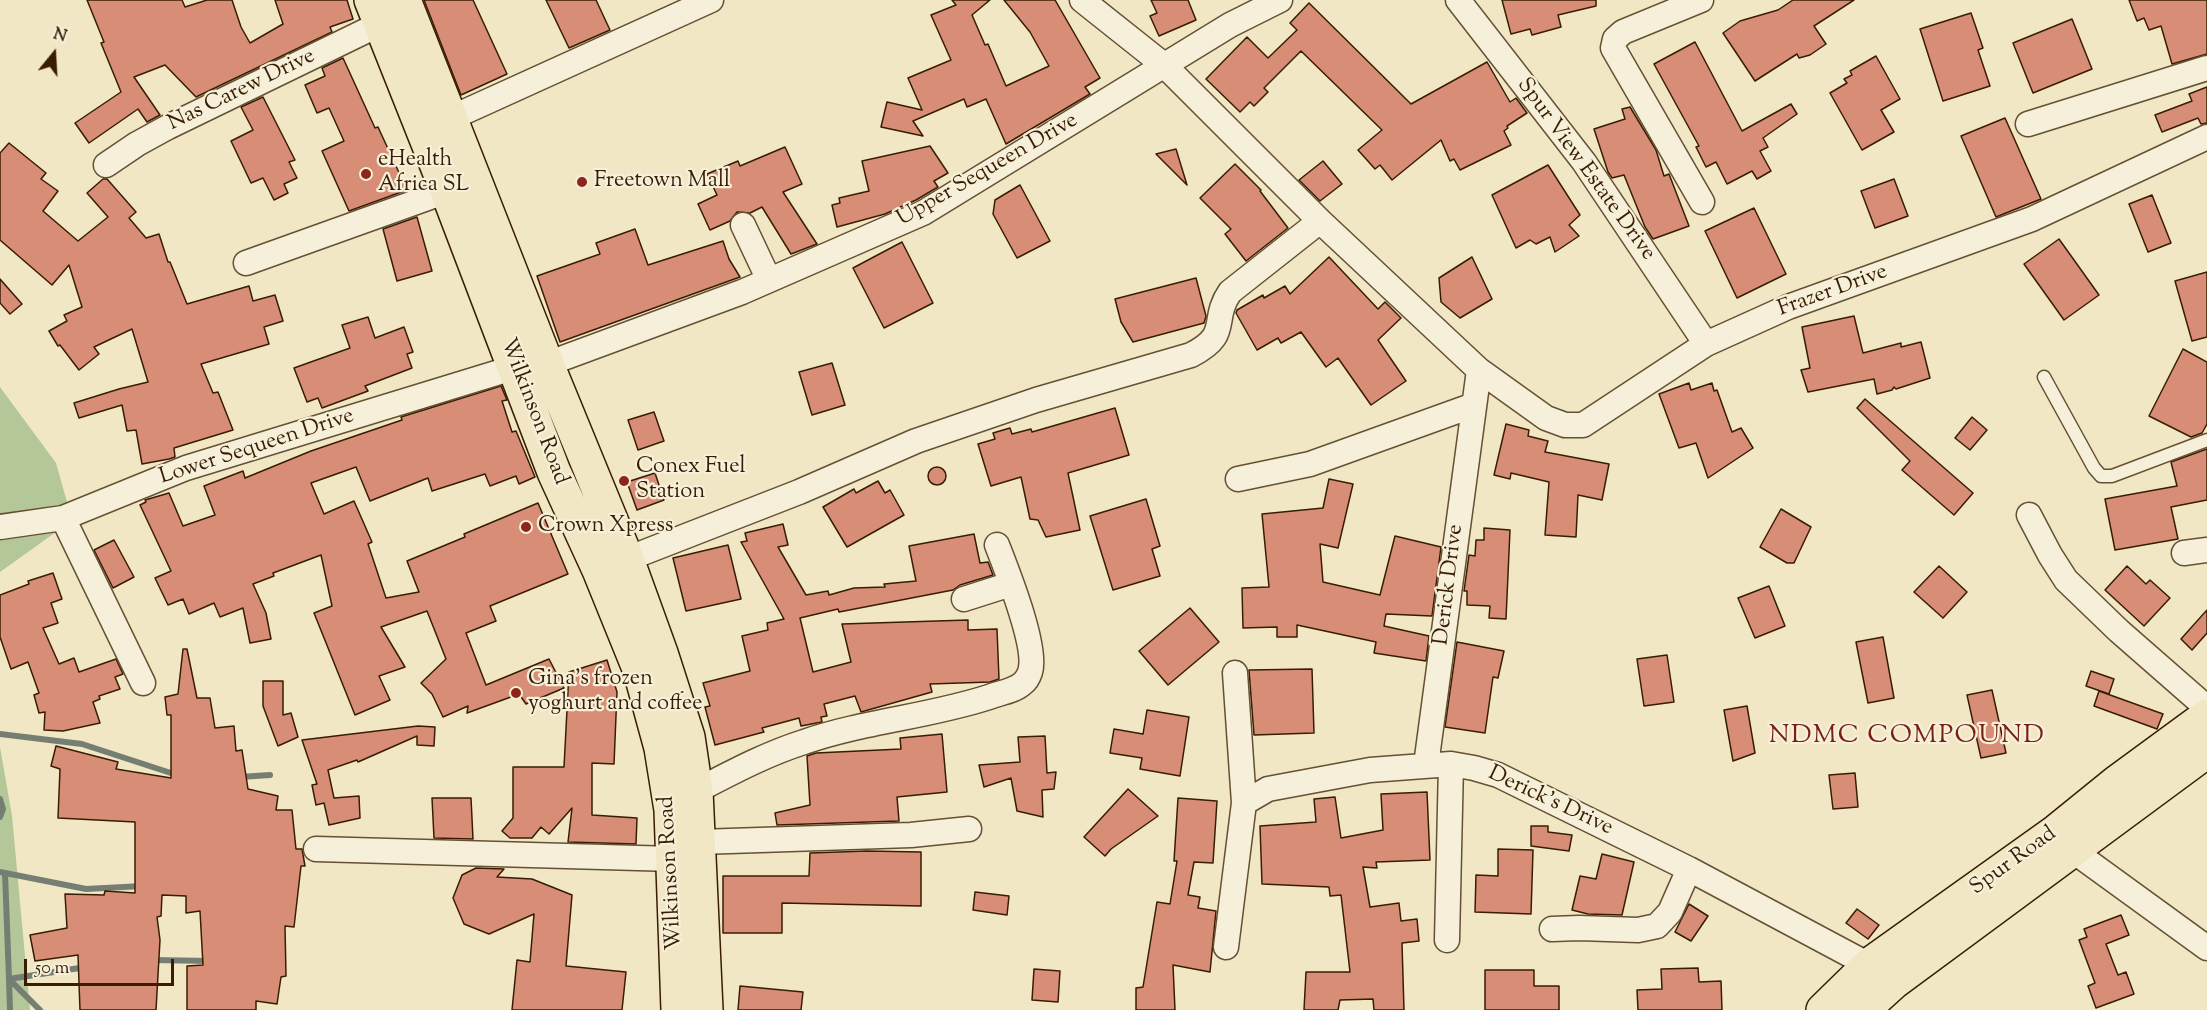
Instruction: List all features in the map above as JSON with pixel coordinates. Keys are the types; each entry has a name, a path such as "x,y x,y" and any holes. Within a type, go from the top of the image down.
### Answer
{"main road":[{"name":"Wilkinson Road","path":"404,0 451,118 473,216 531,366 561,486 599,570 639,671 661,748 671,810 686,850 706,1010"},
{"name":"Wilkinson Road","path":"376,12 447,191 473,216"},
{"name":"Wilkinson Road","path":"531,366 592,473 627,559 688,737 696,791 686,850 678,1010"},
{"path":"561,486 592,473"},
{"name":"Spur Road","path":"1841,1007 1894,982 2063,842 2117,782 2207,716"},
{"name":"Spur Road","path":"1841,1007 1869,965 2207,751"}],"street":[{"path":"451,118 711,0"},
{"name":"Frazer Drive","path":"1082,0 1165,66 1320,221 1479,370 1546,418 1565,425 1583,425 1706,344 1788,307 2032,219 2207,137"},
{"name":"Upper Sequeen Drive","path":"531,366 769,280 923,213 1230,25 1280,0"},
{"name":"Spur View Estate Drive","path":"1458,0 1584,162 1706,344"},
{"path":"1701,0 1623,32 1615,39 1613,48 1702,202"},
{"name":"Nas Carew Drive","path":"106,165 137,144 376,12"},
{"path":"2028,124 2207,68"},
{"path":"246,263 447,191"},
{"path":"627,559 799,492 916,441 1036,400 1191,355 1207,347 1216,337 1225,300 1230,292 1320,221"},
{"path":"743,225 769,280"},
{"name":"Lower Sequeen Drive","path":"0,527 63,518 186,468 531,366"},
{"name":"Derick Drive","path":"1426,765 1479,370"},
{"path":"1238,479 1310,464 1474,405"},
{"path":"2029,515 2066,580 2119,631 2207,708"},
{"path":"63,518 143,683"},
{"path":"696,791 771,754 805,741 852,729 921,716 966,704 1023,683 1030,673 1032,660 1011,584 997,545"},
{"path":"964,599 1011,584"},
{"path":"1226,947 1244,803 1235,673"},
{"path":"1447,940 1451,764"},
{"name":"Derick's Drive","path":"1244,803 1268,789 1370,770 1451,764 1498,775 1689,869 1869,965"},
{"path":"316,849 686,850 969,829"},
{"path":"2063,842 2207,948"},
{"path":"1552,929 1638,930 1657,926 1670,912 1689,869"}],"lane":[{"path":"2044,377 2094,468 2101,476 2112,476 2207,440"}],"green space":[{"path":"0,387 56,463 67,502 56,532 0,572"},
{"path":"0,747 12,816 30,1010 0,1010"}],"building":[{"path":"87,0 182,0 185,7 207,0 232,0 241,27 250,43 283,24 275,0 347,0 353,19 330,27 332,32 196,97 165,65 134,77 160,115 147,122 138,109 89,143 75,123 121,92"},
{"path":"424,0 473,0 507,74 461,95"},
{"path":"546,0 596,0 610,30 569,48"},
{"path":"952,0 990,0 972,15 985,45 988,44 1006,86 1049,66 1030,32 1004,0 1055,0 1100,78 1085,87 1090,94 1006,144 986,99 967,107 964,99 913,121 923,136 881,127 887,102 922,110 908,78 951,60 931,15 956,5"},
{"path":"1151,0 1188,0 1196,20 1159,36 1150,16 1157,13"},
{"path":"1502,0 1596,0 1596,6 1558,15 1561,27 1532,35 1530,29 1511,34"},
{"path":"1793,0 1854,0 1814,26 1826,44 1810,55 1799,58 1797,54 1755,81 1723,33 1740,21 1778,10"},
{"path":"2129,0 2207,0 2207,54 2172,64 2161,26 2149,30 2144,18 2137,21"},
{"path":"1309,3 1411,104 1487,62 1510,102 1516,98 1527,113 1507,126 1508,128 1504,131 1511,145 1460,170 1454,159 1450,161 1441,140 1392,180 1380,165 1375,169 1358,150 1382,130 1301,51 1264,88 1268,92 1254,106 1250,102 1240,112 1206,79 1247,37 1268,58 1297,30 1290,23"},
{"path":"1971,13 1983,48 1978,50 1990,86 1943,101 1920,29"},
{"path":"2072,19 2092,69 2033,93 2013,43"},
{"path":"1695,42 1742,131 1791,104 1797,114 1763,138 1768,147 1760,151 1771,171 1757,179 1752,171 1727,184 1716,162 1706,167 1696,147 1699,146 1654,64"},
{"path":"1876,56 1900,99 1881,110 1894,132 1862,150 1830,93 1847,83 1844,79 1852,75 1850,71"},
{"path":"343,58 407,190 349,211 322,151 344,141 329,108 317,113 305,85 325,76 322,68"},
{"path":"2207,87 2207,123 2201,124 2198,118 2162,132 2155,115 2192,101 2189,94"},
{"path":"263,97 295,160 289,162 297,178 284,184 288,193 274,200 263,178 251,183 231,141 253,130 241,107"},
{"path":"1630,107 1656,150 1664,176 1669,174 1689,226 1653,239 1645,227 1624,175 1612,178 1608,172 1594,129 1625,119 1622,109"},
{"path":"2005,118 2041,199 1996,217 1961,136"},
{"path":"9,143 46,173 41,179 58,191 43,211 78,241 108,217 87,193 103,179 107,179 136,212 129,218 146,238 159,234 168,262 170,262 187,304 249,286 253,301 275,295 283,321 264,327 269,344 201,364 213,393 218,392 233,430 174,448 175,457 142,464 136,430 127,431 122,405 79,418 74,403 148,382 132,329 94,347 99,354 79,370 60,345 58,346 49,331 67,321 64,315 82,307 69,265 52,285 0,240 0,153"},
{"path":"930,146 948,173 934,181 938,187 885,214 837,227 832,205 840,203 839,198 869,191 862,161"},
{"path":"785,147 802,184 783,192 817,244 791,254 762,207 750,213 737,212 730,221 710,230 698,204 717,195 707,174 738,161 740,166"},
{"path":"1176,149 1187,185 1156,154"},
{"path":"1323,161 1342,184 1320,201 1299,180"},
{"path":"1235,164 1261,190 1288,228 1246,261 1225,234 1231,229 1200,198"},
{"path":"1548,165 1580,215 1569,225 1579,236 1555,252 1550,237 1536,244 1530,240 1516,248 1492,195"},
{"path":"1894,179 1908,216 1875,228 1861,191"},
{"path":"1020,185 1050,241 1017,258 993,214 995,200"},
{"path":"2152,195 2171,243 2148,252 2129,204"},
{"path":"1754,208 1786,274 1737,298 1705,231"},
{"path":"417,217 432,271 397,281 383,229"},
{"path":"635,229 648,265 723,241 729,259 740,277 560,342 537,276 600,254 596,243"},
{"path":"2059,239 2099,295 2064,320 2024,264"},
{"path":"902,242 933,303 884,328 853,268"},
{"path":"1329,257 1378,309 1385,302 1401,318 1378,340 1406,381 1371,405 1338,358 1326,367 1301,332 1281,343 1278,338 1257,350 1236,313 1237,310 1263,295 1264,298 1285,286 1290,294"},
{"path":"1472,257 1492,299 1460,318 1441,302 1439,278"},
{"path":"2207,272 2207,337 2192,341 2175,281"},
{"path":"1196,278 1206,316 1204,323 1133,342 1121,322 1115,299"},
{"path":"0,279 22,304 10,314 0,303"},
{"path":"1854,316 1863,353 1901,343 1901,347 1921,342 1930,378 1877,394 1874,379 1808,392 1801,370 1810,368 1802,327"},
{"path":"368,317 375,338 404,327 413,352 407,354 412,368 365,386 368,391 322,408 318,398 307,402 294,368 350,348 342,325"},
{"path":"2183,349 2207,362 2207,424 2202,433 2191,437 2149,416"},
{"path":"832,363 845,405 812,415 799,372"},
{"path":"1689,383 1691,390 1712,383 1714,391 1717,390 1732,432 1741,428 1753,448 1708,478 1696,443 1679,448 1659,394"},
{"path":"501,386 507,400 502,401 512,432 516,431 535,477 519,484 516,476 490,486 485,474 432,491 428,478 370,501 356,467 311,483 324,514 354,501 372,542 368,544 386,598 419,592 407,561 538,503 568,574 490,606 496,621 466,633 486,685 549,659 564,688 526,704 519,694 467,713 468,706 443,717 432,694 421,683 446,659 427,611 381,627 405,667 379,676 390,700 355,715 314,613 332,606 321,555 273,573 274,576 253,584 266,613 271,639 250,643 243,608 220,617 214,603 189,614 183,599 168,605 155,578 171,571 140,505 146,502 145,500 169,493 183,526 215,515 204,486 243,471 245,478 311,451 402,420 401,417"},
{"path":"1865,399 1973,493 1954,515 1902,470 1910,461 1857,408"},
{"path":"1115,408 1129,455 1068,473 1080,530 1046,537 1038,520 1030,519 1021,477 991,486 978,444 995,439 993,433 1010,428 1012,434 1031,429 1032,432"},
{"path":"654,412 664,441 638,450 628,420"},
{"path":"1972,417 1987,430 1970,450 1955,438"},
{"path":"1506,424 1529,430 1528,436 1548,441 1545,452 1609,464 1602,500 1578,495 1576,537 1545,535 1549,482 1511,473 1510,479 1494,475"},
{"path":"2207,449 2207,500 2171,507 2178,539 2115,550 2105,499 2177,486 2171,462"},
{"path":"933,467 941,467 946,472 944,483 933,485 928,480 928,472"},
{"path":"655,473 664,500 637,510 627,482"},
{"path":"1329,479 1353,484 1338,548 1320,544 1323,582 1380,595 1395,536 1441,547 1432,616 1386,614 1384,626 1429,636 1426,661 1374,653 1376,642 1297,625 1297,637 1277,637 1277,627 1243,628 1242,588 1269,587 1262,514 1323,508"},
{"path":"878,481 885,493 890,490 904,515 847,547 823,507 854,489 856,493"},
{"path":"1146,499 1160,546 1152,549 1160,576 1113,590 1090,516"},
{"path":"1781,509 1811,527 1794,563 1787,563 1760,547"},
{"path":"783,524 788,545 778,547 806,595 828,591 829,595 854,588 885,587 884,584 916,581 909,546 974,534 980,563 988,562 993,575 960,585 953,590 839,612 838,609 800,618 813,672 851,662 842,624 968,620 968,630 997,629 999,679 990,682 930,684 932,692 861,712 855,696 824,704 827,716 821,717 822,722 801,726 799,718 762,728 764,732 715,745 705,707 710,706 703,683 750,671 742,636 768,630 767,623 784,619 741,542 747,541 745,533"},
{"path":"1484,528 1510,530 1506,619 1489,618 1490,606 1467,605 1467,591 1464,591 1469,555 1475,556 1476,540 1484,540"},
{"path":"114,540 134,577 113,588 94,550"},
{"path":"728,545 741,599 686,611 673,558"},
{"path":"1939,566 1967,592 1943,618 1914,592"},
{"path":"2127,566 2146,584 2150,580 2170,598 2144,626 2105,590"},
{"path":"53,573 62,599 51,603 58,623 43,628 59,664 74,658 79,672 116,659 123,674 115,677 120,689 99,696 100,699 93,702 100,723 63,731 44,730 45,712 39,713 34,695 39,693 28,662 11,669 0,637 0,595 29,584 28,581"},
{"path":"1769,586 1785,626 1755,638 1738,598"},
{"path":"1190,608 1219,642 1168,685 1139,651"},
{"path":"2207,610 2207,633 2192,650 2181,639"},
{"path":"1883,637 1894,698 1868,703 1856,642"},
{"path":"1457,642 1504,651 1498,678 1493,677 1485,733 1445,727"},
{"path":"183,649 187,649 197,698 210,698 215,728 234,726 236,751 242,750 248,789 278,796 276,810 292,810 296,849 302,849 305,866 301,866 294,927 285,926 286,976 281,977 277,1004 256,1001 256,1010 187,1010 187,966 203,965 200,911 186,913 186,896 162,895 161,916 157,917 160,940 156,1010 80,1010 78,955 35,961 30,935 67,928 65,894 104,895 105,891 135,893 135,822 58,818 60,769 51,766 56,746 118,762 116,769 171,778 171,715 167,715 165,697 178,694"},
{"path":"1667,655 1674,702 1644,706 1637,659"},
{"path":"607,660 617,692 614,764 592,763 592,815 637,818 636,844 568,842 572,808 549,834 541,827 532,838 510,838 502,831 513,818 513,767 564,767 569,672"},
{"path":"1312,669 1314,733 1254,735 1249,670"},
{"path":"2091,671 2114,679 2109,694 2086,686"},
{"path":"263,681 283,681 283,715 291,713 298,737 278,746 263,706"},
{"path":"1992,690 2006,753 1981,758 1967,695"},
{"path":"2099,691 2163,714 2157,729 2094,706"},
{"path":"1747,706 1755,753 1733,761 1724,710"},
{"path":"1147,710 1189,717 1180,776 1140,769 1142,758 1110,753 1114,729 1143,734"},
{"path":"418,726 435,727 434,746 417,745 417,736 358,762 357,760 328,770 334,798 359,796 360,818 329,825 324,803 316,805 312,785 317,784 302,740"},
{"path":"942,734 947,792 897,797 899,821 777,825 775,813 810,805 807,756 816,753 901,749 900,738"},
{"path":"1045,736 1047,773 1056,772 1054,789 1042,790 1043,817 1017,811 1011,778 984,787 979,765 1020,762 1018,737"},
{"path":"1855,773 1858,807 1833,809 1829,775"},
{"path":"1128,789 1158,816 1111,849 1105,856 1084,837"},
{"path":"1427,792 1430,860 1376,862 1377,868 1363,867 1370,907 1399,903 1401,921 1417,919 1419,941 1402,943 1404,1010 1374,1010 1373,999 1340,1000 1338,1010 1304,1010 1306,972 1350,972 1341,895 1330,896 1329,887 1262,884 1260,826 1316,822 1314,799 1335,797 1341,838 1383,830 1381,794"},
{"path":"432,798 471,798 473,839 434,838"},
{"path":"1178,798 1217,801 1213,863 1194,862 1188,895 1200,897 1198,908 1216,911 1210,972 1173,965 1175,1010 1136,1010 1136,988 1143,987 1157,902 1170,904 1177,861 1174,861"},
{"path":"1531,826 1548,826 1548,832 1572,835 1569,851 1531,846"},
{"path":"1498,849 1533,850 1531,914 1475,912 1476,875 1498,876"},
{"path":"921,852 921,906 782,903 782,933 723,933 723,876 809,876 810,853"},
{"path":"1602,854 1634,862 1622,915 1588,914 1572,910 1580,876 1596,879"},
{"path":"476,868 504,869 497,877 532,879 572,895 566,966 626,972 622,1010 512,1010 517,960 530,962 534,914 489,934 464,924 453,898 462,875"},
{"path":"975,892 1009,896 1007,915 973,910"},
{"path":"1689,904 1708,916 1691,941 1675,932"},
{"path":"1857,909 1879,925 1868,939 1846,923"},
{"path":"2121,915 2129,935 2106,944 2118,975 2126,972 2134,994 2096,1008 2088,986 2095,983 2079,940 2087,937 2084,929"},
{"path":"1698,968 1699,982 1721,981 1722,1010 1638,1010 1637,990 1662,989 1661,969"},
{"path":"1034,969 1060,971 1058,1002 1032,1000"},
{"path":"1485,970 1534,970 1534,986 1559,986 1559,1010 1485,1010"},
{"path":"740,986 803,992 801,1010 738,1010"}],"waterway":[{"path":"0,734 82,744 177,775"},
{"path":"240,777 270,775"},
{"path":"0,799 3,809 0,817"},
{"path":"0,872 86,889 143,886"},
{"path":"5,873 9,979 86,967"},
{"path":"152,960 211,961"},
{"path":"9,979 40,1010"},
{"path":"9,979 10,1010"}],"place":[{"name":"eHealth Africa SL","path":"366,174"},
{"name":"Freetown Mall","path":"582,182"},
{"name":"Conex Fuel Station","path":"624,481"},
{"name":"Crown Xpress","path":"526,527"},
{"name":"Gina's frozen yoghurt and coffee","path":"516,693"}],"district":[{"name":"NDMC COMPOUND","path":"1907,738"}]}
